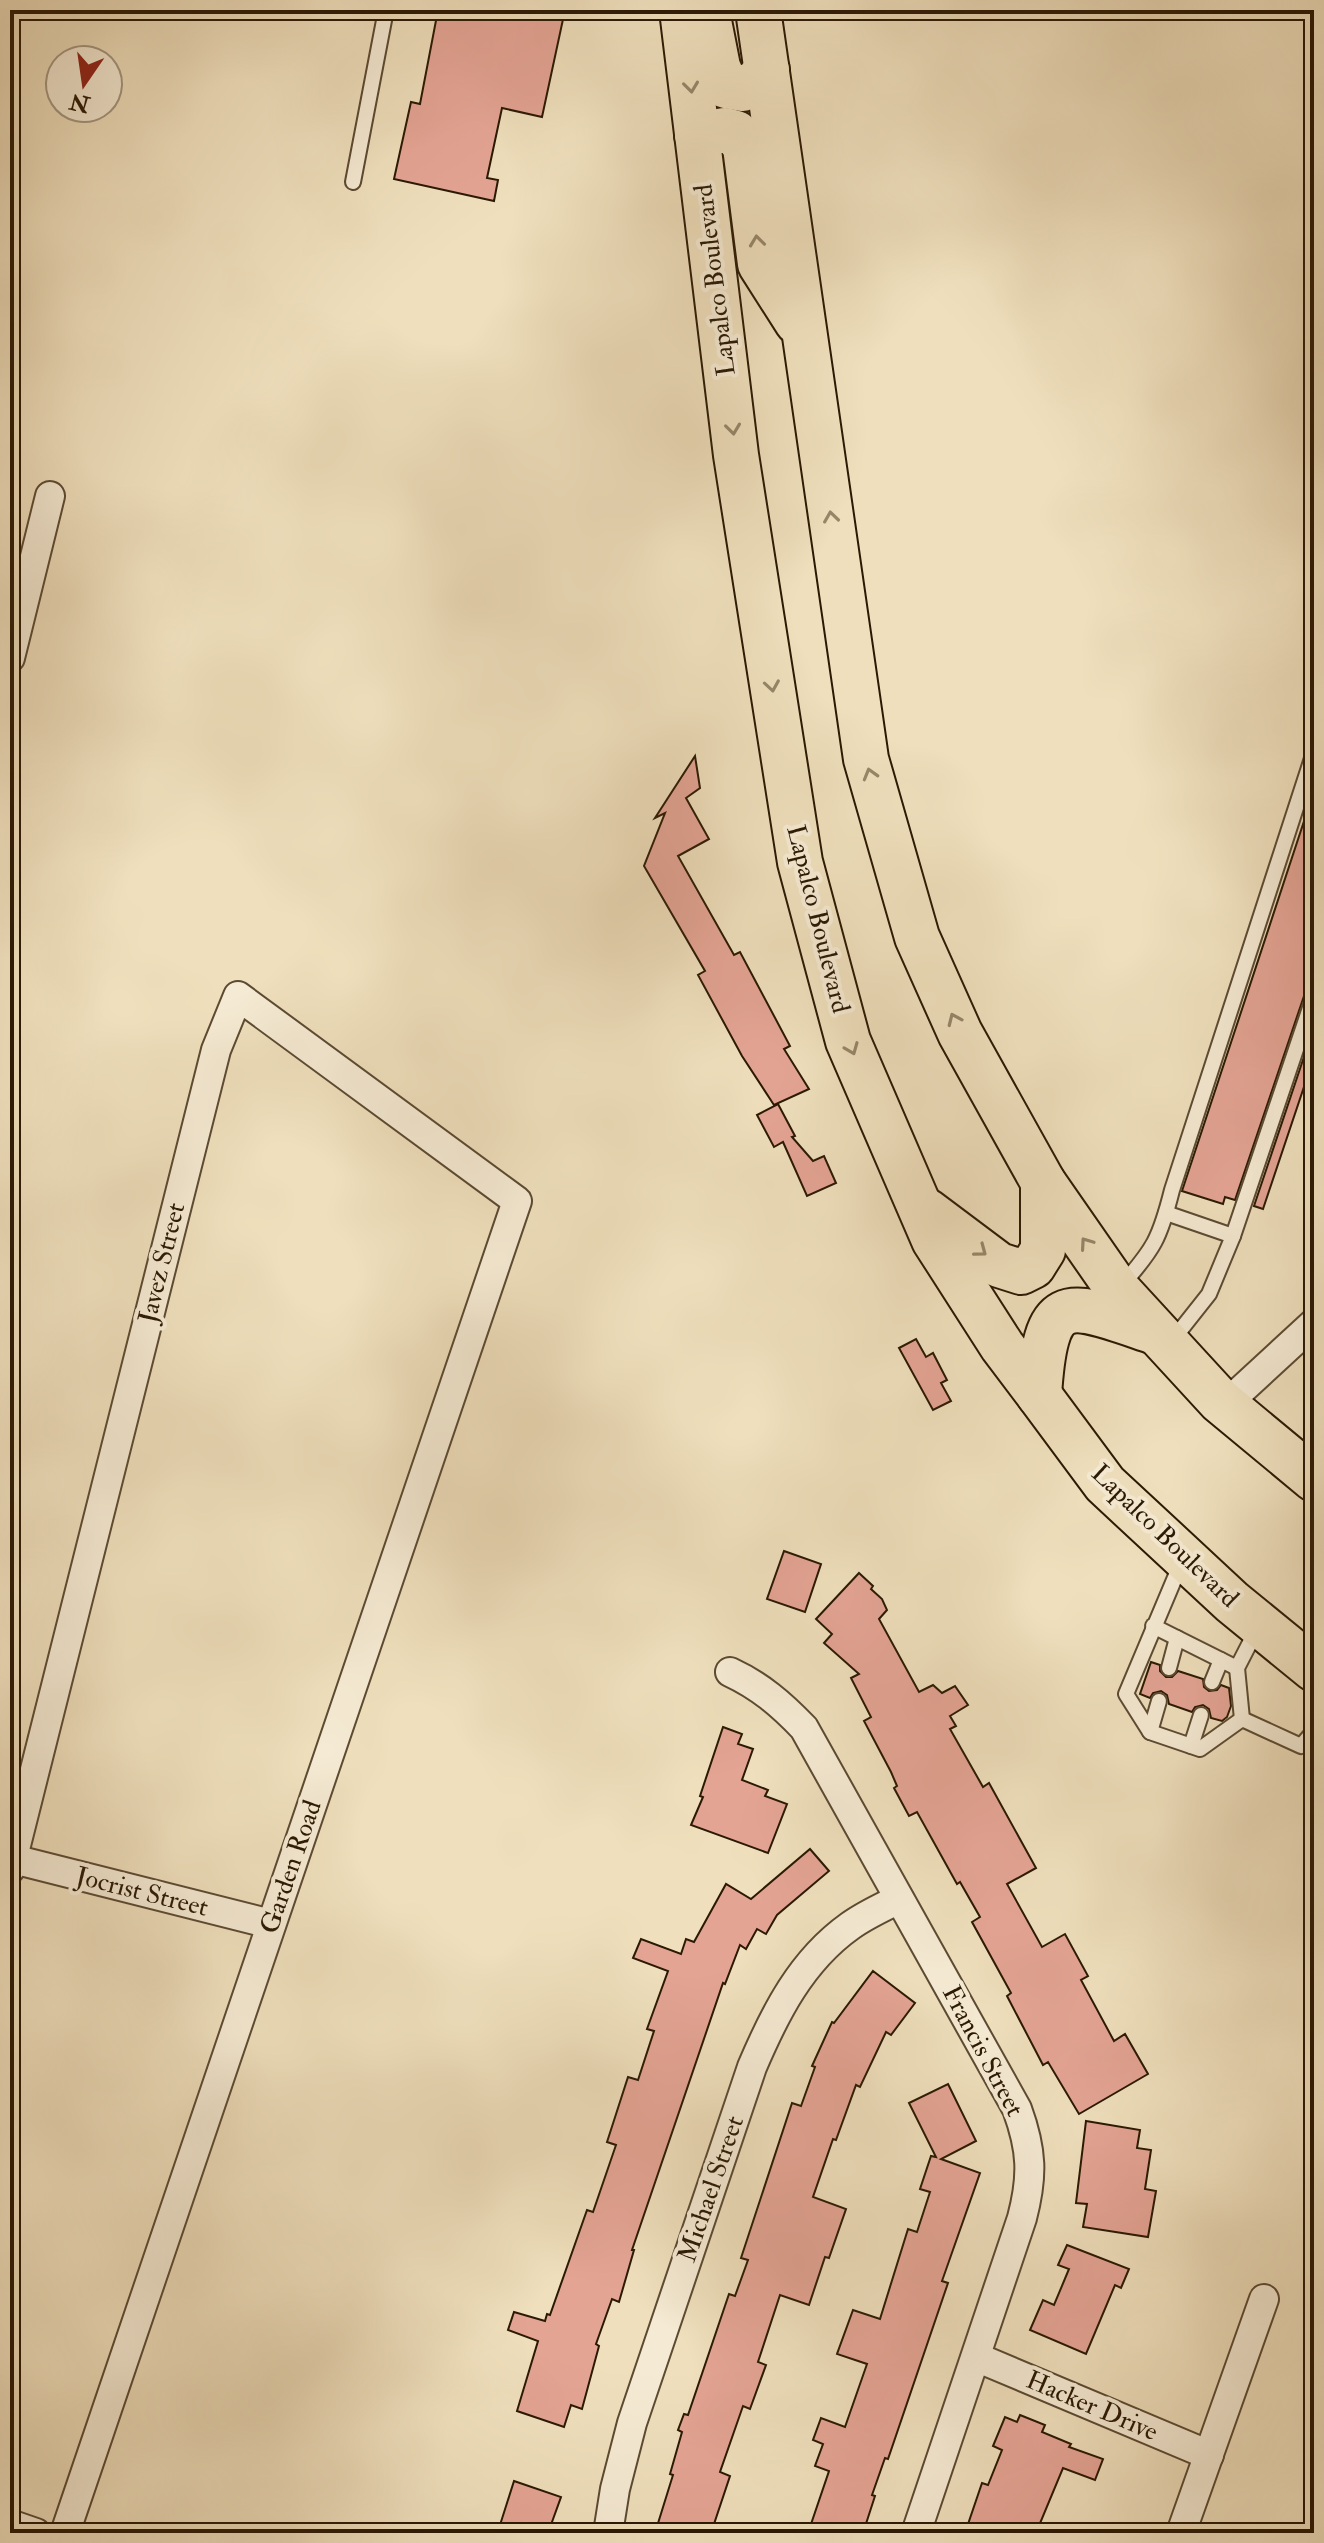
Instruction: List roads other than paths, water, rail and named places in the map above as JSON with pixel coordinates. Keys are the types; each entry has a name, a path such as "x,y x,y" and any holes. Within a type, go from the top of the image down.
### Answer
{"main road":[{"name":"Lapalco Boulevard","path":"682,10 736,455 800,862 848,1041 934,1240 1002,1346 1105,1484 1260,1625 1314,1669"},
{"path":"707,10 718,67 726,86 743,89 756,82 767,70"},
{"path":"758,10 866,759 917,937 960,1033 1043,1182 1118,1290 1225,1405 1314,1479"},
{"path":"697,135 725,130 736,133 745,147 760,264 804,334"},
{"path":"919,1204 999,1265 1021,1272 1033,1266 1043,1250 1043,1182"},
{"path":"1039,1395 1042,1352 1051,1323 1065,1312 1088,1310 1162,1340"}],"street":[{"path":"10,658 50,496"},
{"name":"Javez Street","path":"11,1864 212,1065 238,996 517,1201"},
{"name":"Garden Road","path":"65,2533 517,1201"},
{"path":"1225,1405 1314,1323"},
{"name":"Francis Street","path":"730,1672 755,1684 781,1703 804,1728 1017,2109 1027,2137 1031,2164 1029,2191 916,2533"},
{"name":"Jocrist Street","path":"11,1864 271,1924"},
{"name":"Michael Street","path":"608,2533 615,2489 632,2423 752,2067 770,2024 788,1990 813,1960 850,1925 899,1899"},
{"path":"1181,2533 1264,2299"},
{"name":"Hacker Drive","path":"976,2357 1209,2455"},
{"path":"10,2524 36,2533"}],"lane":[{"path":"353,182 386,10"},
{"path":"1118,1290 1154,1248 1314,752"},
{"path":"1162,1340 1209,1294 1233,1236 1314,996"},
{"path":"1166,1213 1233,1236"},
{"path":"1184,1557 1126,1694 1150,1732 1200,1749 1242,1719"},
{"path":"1242,1719 1237,1668 1260,1625"},
{"path":"1153,1626 1237,1668"},
{"path":"1169,1668 1177,1638"},
{"path":"1212,1682 1221,1660"},
{"path":"1150,1732 1159,1701"},
{"path":"1191,1746 1201,1715"},
{"path":"1242,1719 1301,1746 1314,1731"}]}
